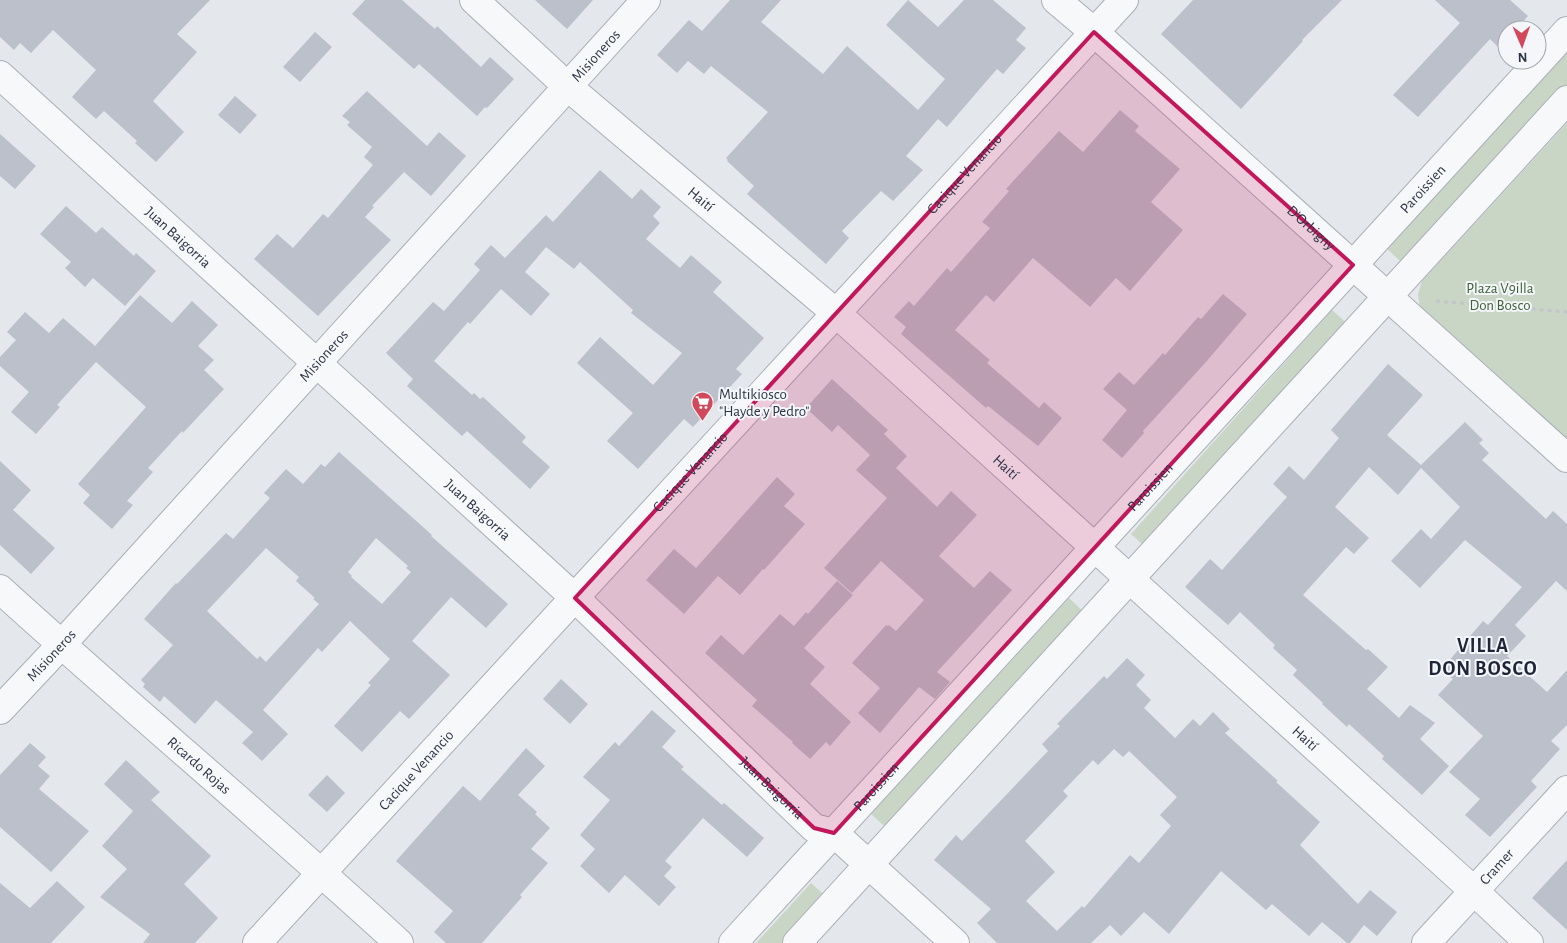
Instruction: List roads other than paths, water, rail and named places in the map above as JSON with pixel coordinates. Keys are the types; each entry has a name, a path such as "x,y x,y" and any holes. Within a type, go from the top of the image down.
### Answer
{"street":[{"name":"Haití","path":"474,0 568,86 836,314 1474,891 1528,943"},
{"name":"Misioneros","path":"0,710 646,0"},
{"name":"D'Orbigny","path":"1056,0 1094,32 1567,458"},
{"name":"Cacique Venancio","path":"257,943 1124,0"},
{"name":"Paroissien","path":"733,943 1567,32"},
{"name":"Juan Baigorria","path":"0,75 574,598 814,828 834,833 955,943"},
{"path":"796,943 1567,100"},
{"name":"Ricardo Rojas","path":"0,589 399,943"},
{"name":"Cramer","path":"1426,943 1567,790"}],"place":[{"name":"Multikiosco \"Hayde y Pedro\"","path":"703,422"}],"district":[{"name":"VILLA DON BOSCO","path":"1483,658"}],"park label":[{"name":"Plaza V9illa Don Bosco","path":"1500,296"}]}
